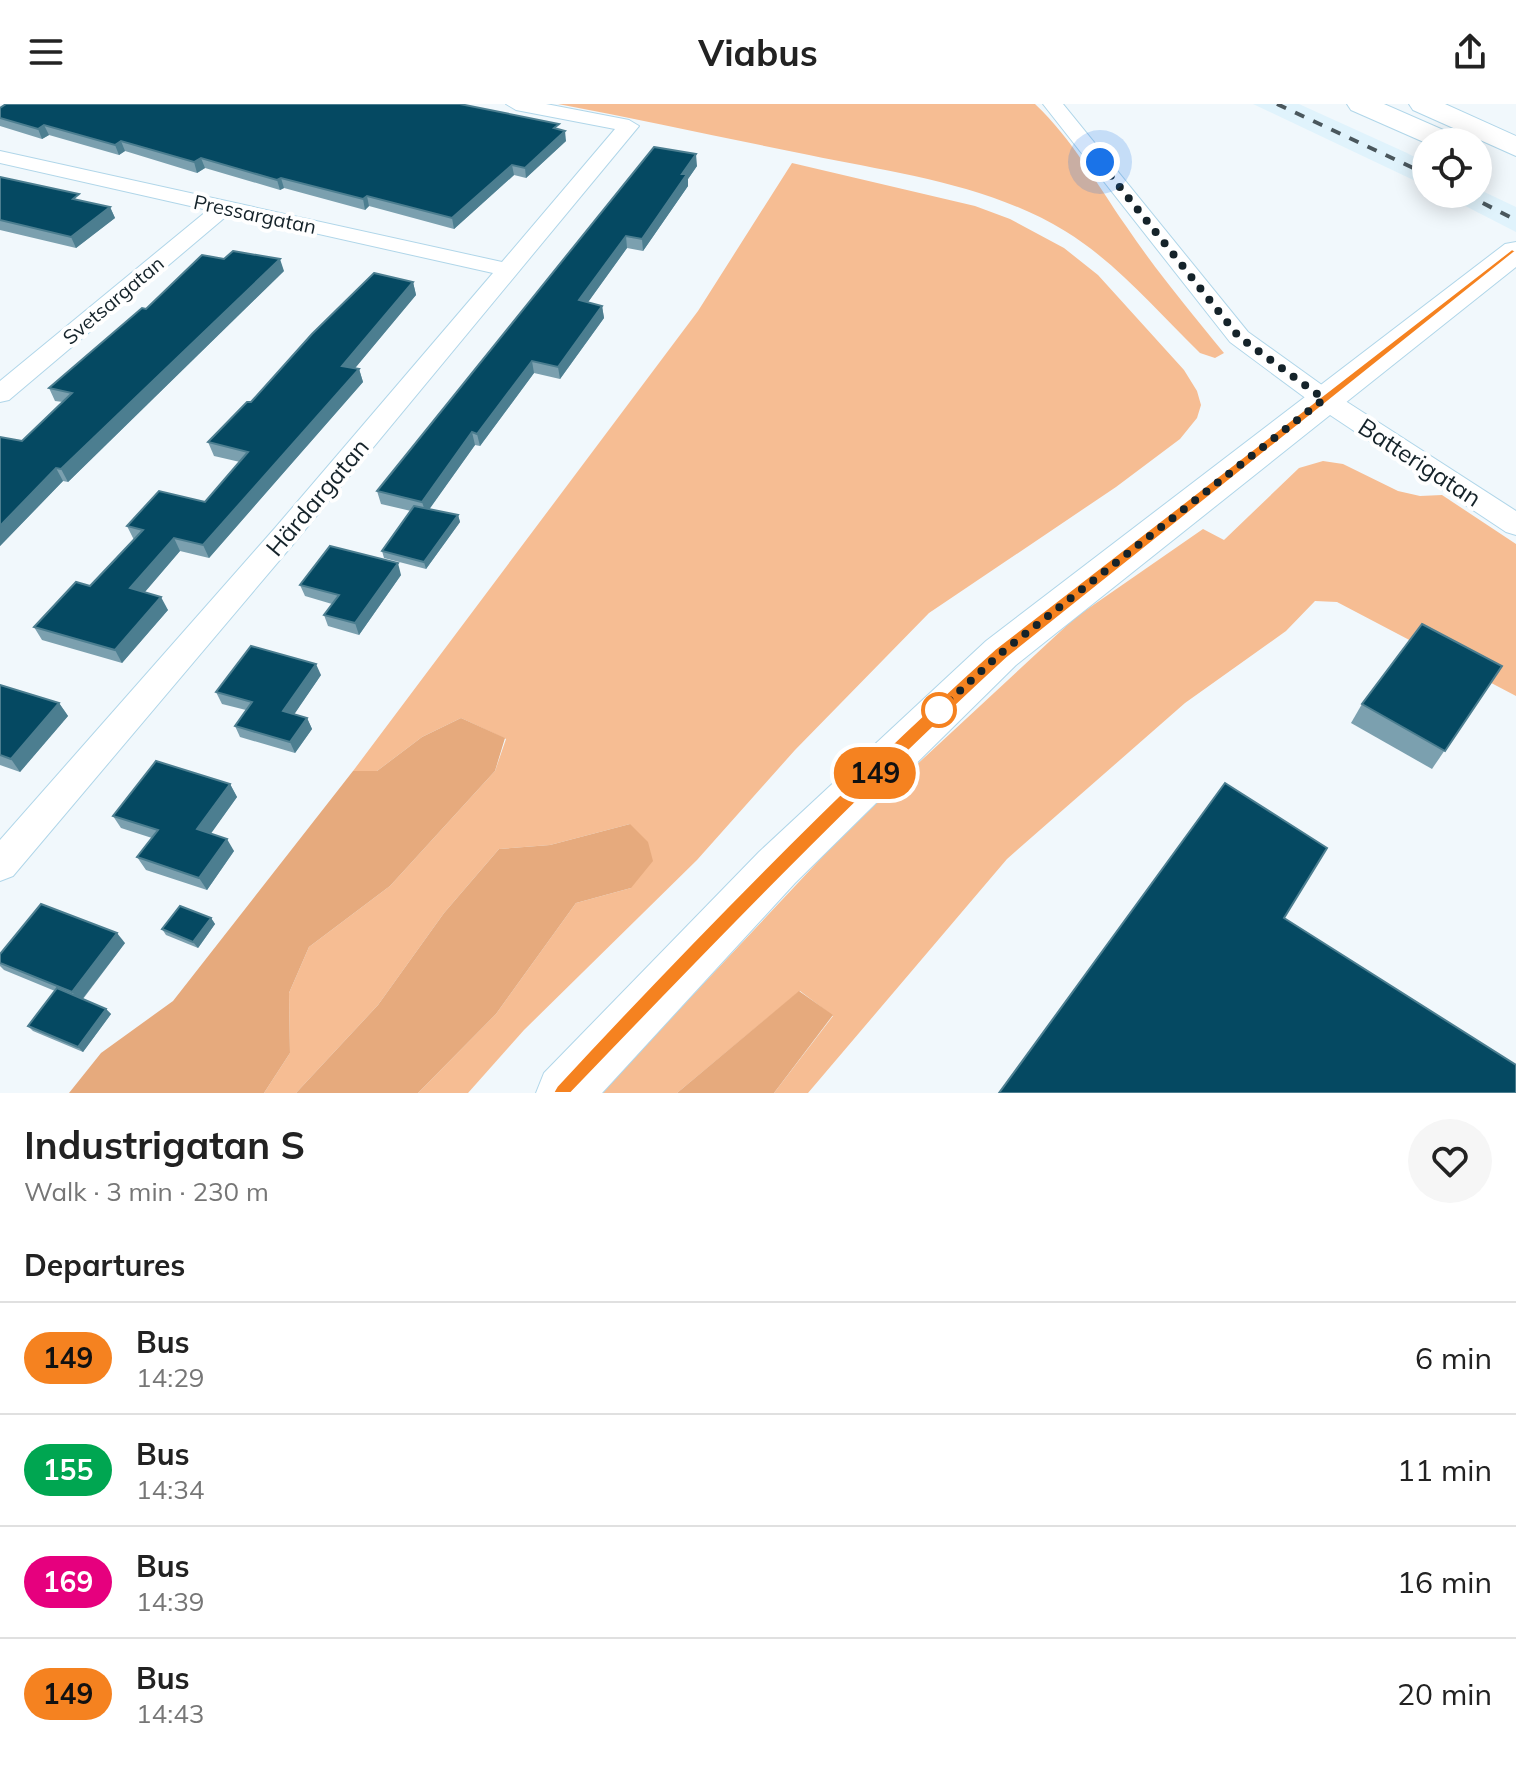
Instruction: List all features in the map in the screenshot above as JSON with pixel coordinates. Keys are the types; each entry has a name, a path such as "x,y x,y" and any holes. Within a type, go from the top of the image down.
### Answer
{"street":[{"name":"Härdargatan","path":"0,865 629,126 516,104"},
{"name":"Batterigatan","path":"1053,104 1239,337 1324,399 1516,525"},
{"path":"1361,104 1415,128"},
{"path":"1423,104 1515,161"},
{"name":"Pressargatan","path":"0,157 509,270"},
{"path":"1492,159 1515,161"},
{"name":"Svetsargatan","path":"0,394 225,207"},
{"path":"564,1093 691,955 1001,653 1516,251"}],"shaded area":[{"path":"558,104 1035,104 1073,147 1149,259 1224,353 1215,358 1200,353 1136,288 1084,244 1035,215 1005,202 940,182"},
{"path":"1253,104 1299,104 1407,153 1412,156 1412,179"},
{"path":"792,163 975,206 1010,219 1064,248 1098,275 1184,370 1197,391 1201,405 1197,418 1180,439 1116,487 929,613 795,750 697,860 524,1030 468,1093 418,1093 496,1014 576,903 631,888 630,824 550,845 499,849 444,913 378,1005 296,1093 264,1093 290,1053 289,993 309,947 390,886 495,771 506,739 461,718 422,737 377,771 353,771 698,311"},
{"path":"1492,196 1516,207 1516,232 1469,208 1492,208"},
{"path":"1323,461 1343,464 1398,491 1420,496 1442,495 1516,544 1516,696 1337,602 1315,601 1286,631 1185,703 1007,859 808,1093 774,1093 833,1016 800,991 677,1093 601,1093 857,820 1076,617 1203,529 1224,540 1299,468"},
{"path":"461,718 505,738 495,771 390,886 309,947 289,993 290,1053 264,1093 69,1093 101,1053 173,1001 353,771 377,771 422,737"},
{"path":"630,824 648,842 653,861 631,888 576,903 496,1014 418,1093 296,1093 378,1005 444,913 499,849 550,845"},
{"path":"799,991 833,1015 774,1093 677,1093"}],"building":[{"path":"6,104 460,104 559,124 554,128 565,131 525,168 512,165 452,218 367,196 363,199 281,178 277,180 201,158 194,162 121,141 115,145 44,125 38,129 0,118 0,108"},
{"path":"654,147 696,154 682,174 687,174 642,239 626,236 579,300 602,306 558,367 532,361 477,434 472,432 422,502 377,491"},
{"path":"0,177 79,194 73,199 110,207 71,237 0,220"},
{"path":"233,251 280,259 61,469 56,468 0,526 0,437 22,441 72,393 49,388 142,308 146,309 202,255 224,259"},
{"path":"374,273 413,282 342,366 359,369 203,545 174,538 130,588 161,597 115,650 34,627 76,582 90,586 143,530 127,526 159,491 205,502 248,452 208,442 247,402 251,402 312,334"},
{"path":"414,506 458,515 424,562 382,551"},
{"path":"330,546 398,563 355,623 324,615 339,595 300,585"},
{"path":"1422,624 1502,666 1445,751 1362,704"},
{"path":"251,646 316,664 283,711 307,718 290,742 235,726 252,702 216,692"},
{"path":"0,685 59,703 11,759 0,755"},
{"path":"156,761 230,784 197,829 227,839 199,878 137,857 158,830 113,816"},
{"path":"1225,783 1327,848 1284,918 1516,1065 1516,1093 999,1093"},
{"path":"41,904 117,933 72,992 0,963 0,954"},
{"path":"180,906 211,918 193,942 162,929"},
{"path":"57,988 106,1009 78,1047 28,1026"}],"railway":[{"path":"1277,104 1412,167"},
{"path":"1492,208 1516,220"}],"bus line":[{"name":"149","path":"564,1093 691,955 1001,653 1516,251"}],"route":[{"path":"939,710 1001,653 1324,399 1239,337 1100,162"}]}
